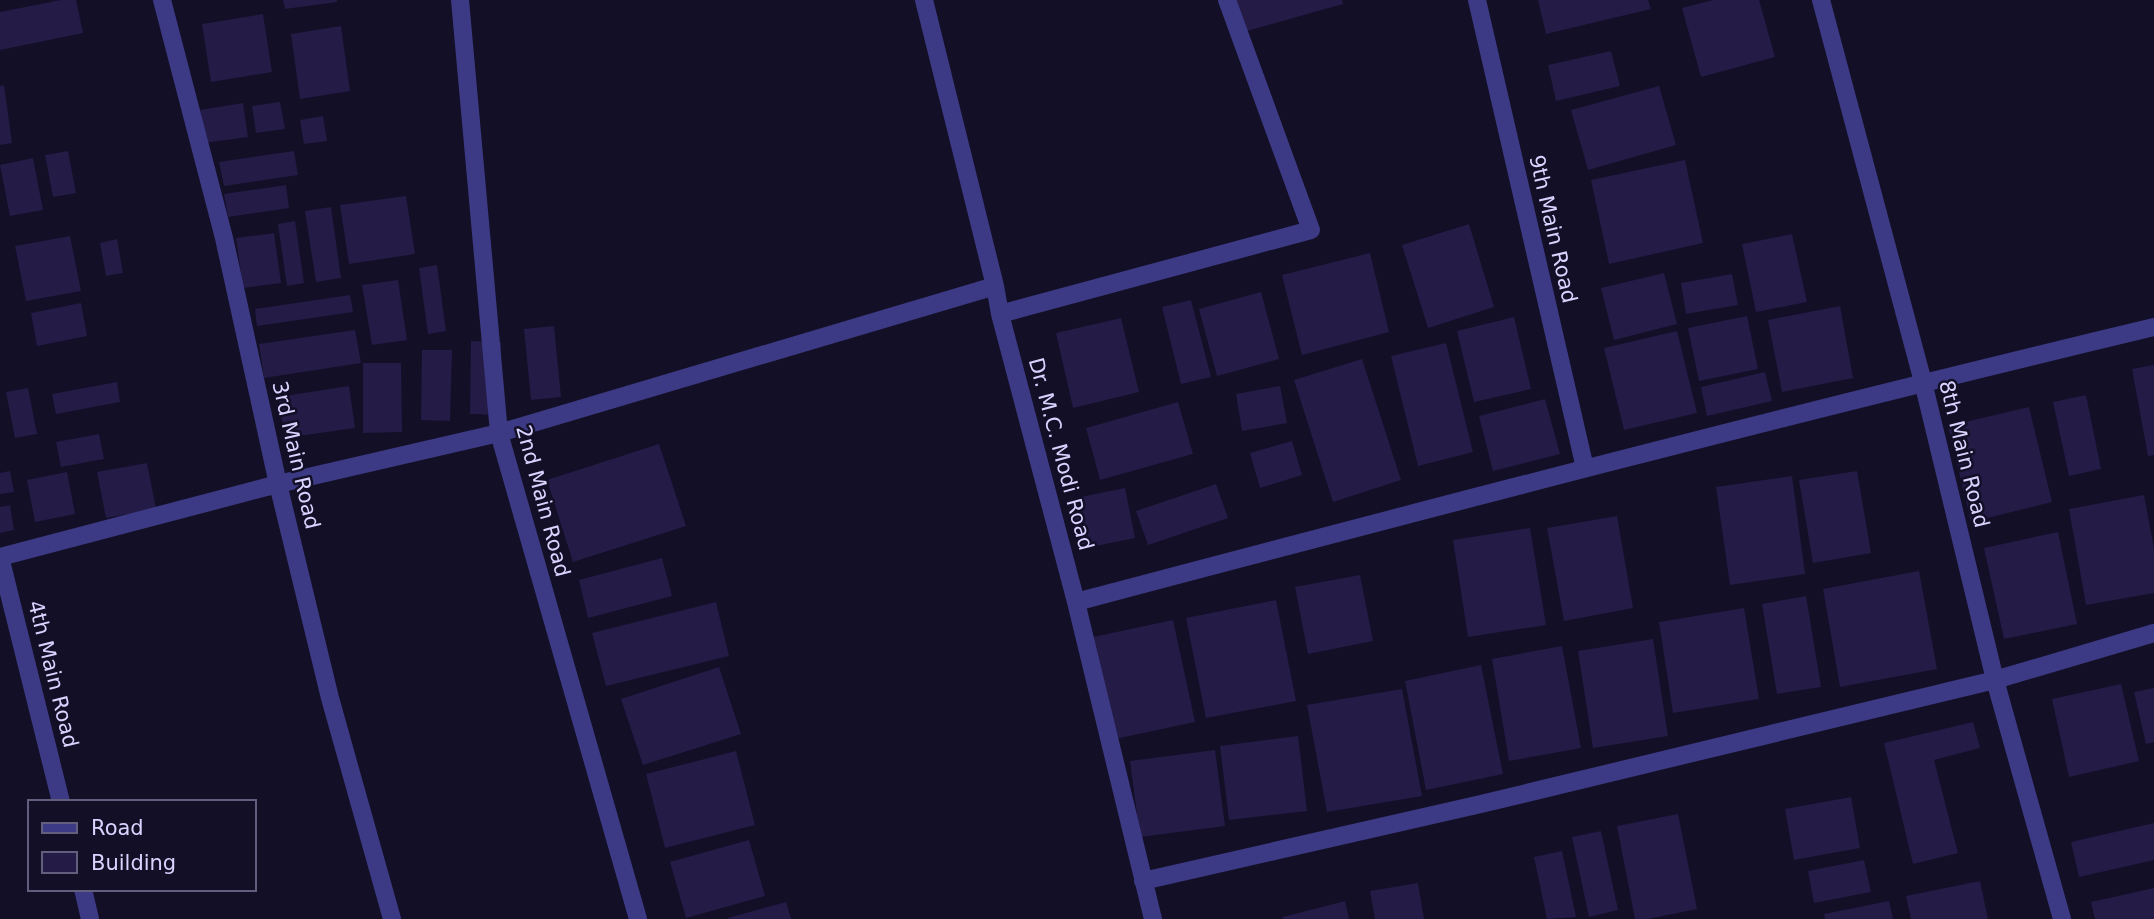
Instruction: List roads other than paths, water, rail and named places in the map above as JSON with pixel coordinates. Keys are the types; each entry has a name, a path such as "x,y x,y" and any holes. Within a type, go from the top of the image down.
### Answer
{"street":[{"name":"3rd Main Road","path":"162,0 224,238 278,484 330,698 392,919"},
{"name":"2nd Main Road","path":"460,0 499,433 638,919"},
{"name":"Dr. M.C. Modi Road","path":"924,0 1000,314 1076,602 1153,919"},
{"path":"1000,314 1311,230 1227,0"},
{"name":"9th Main Road","path":"1477,0 1585,468"},
{"name":"8th Main Road","path":"1821,0 1923,382 1995,680 2062,919"},
{"path":"0,557 278,484 499,433 995,286"},
{"path":"1076,602 1585,468 1923,382 2154,327"},
{"name":"4th Main Road","path":"0,557 61,800"},
{"path":"1143,881 1481,804 1995,680 2154,633"},
{"path":"83,891 90,919"}]}
